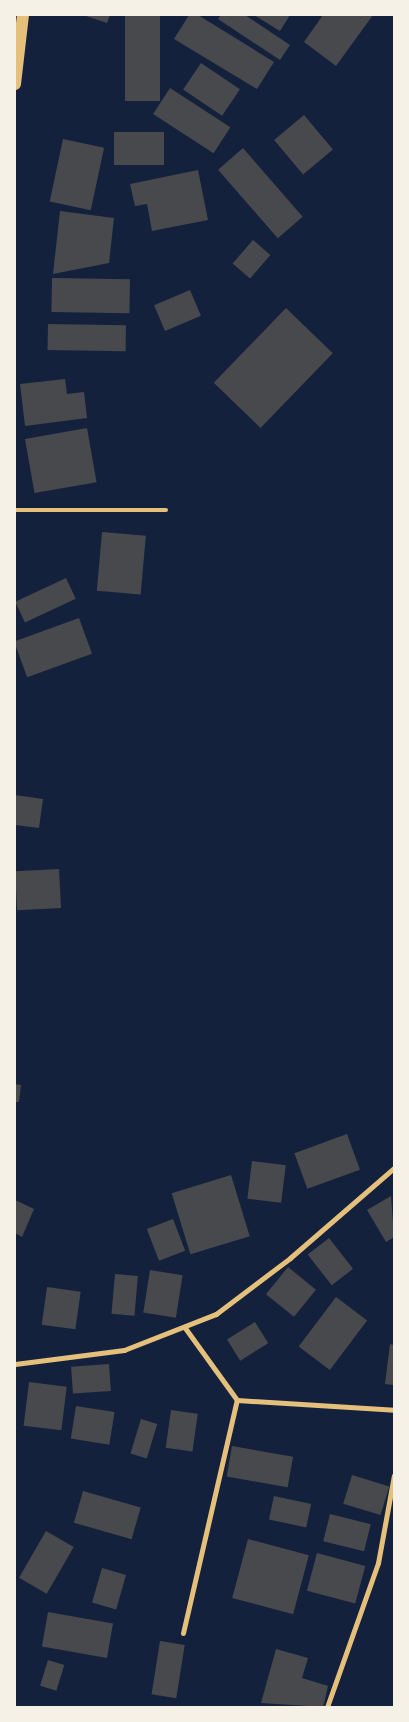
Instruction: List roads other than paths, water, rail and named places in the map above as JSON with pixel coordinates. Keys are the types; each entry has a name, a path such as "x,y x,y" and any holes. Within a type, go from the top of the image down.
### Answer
{"main road":[{"path":"15,84 20,20"}],"street":[{"path":"15,1364 124,1350 185,1328 216,1314 283,1264 394,1168"},
{"path":"183,1633 237,1400 185,1328"},
{"path":"237,1400 394,1410"},
{"path":"327,1707 378,1563 394,1475"}],"lane":[{"path":"15,510 166,510"}]}
